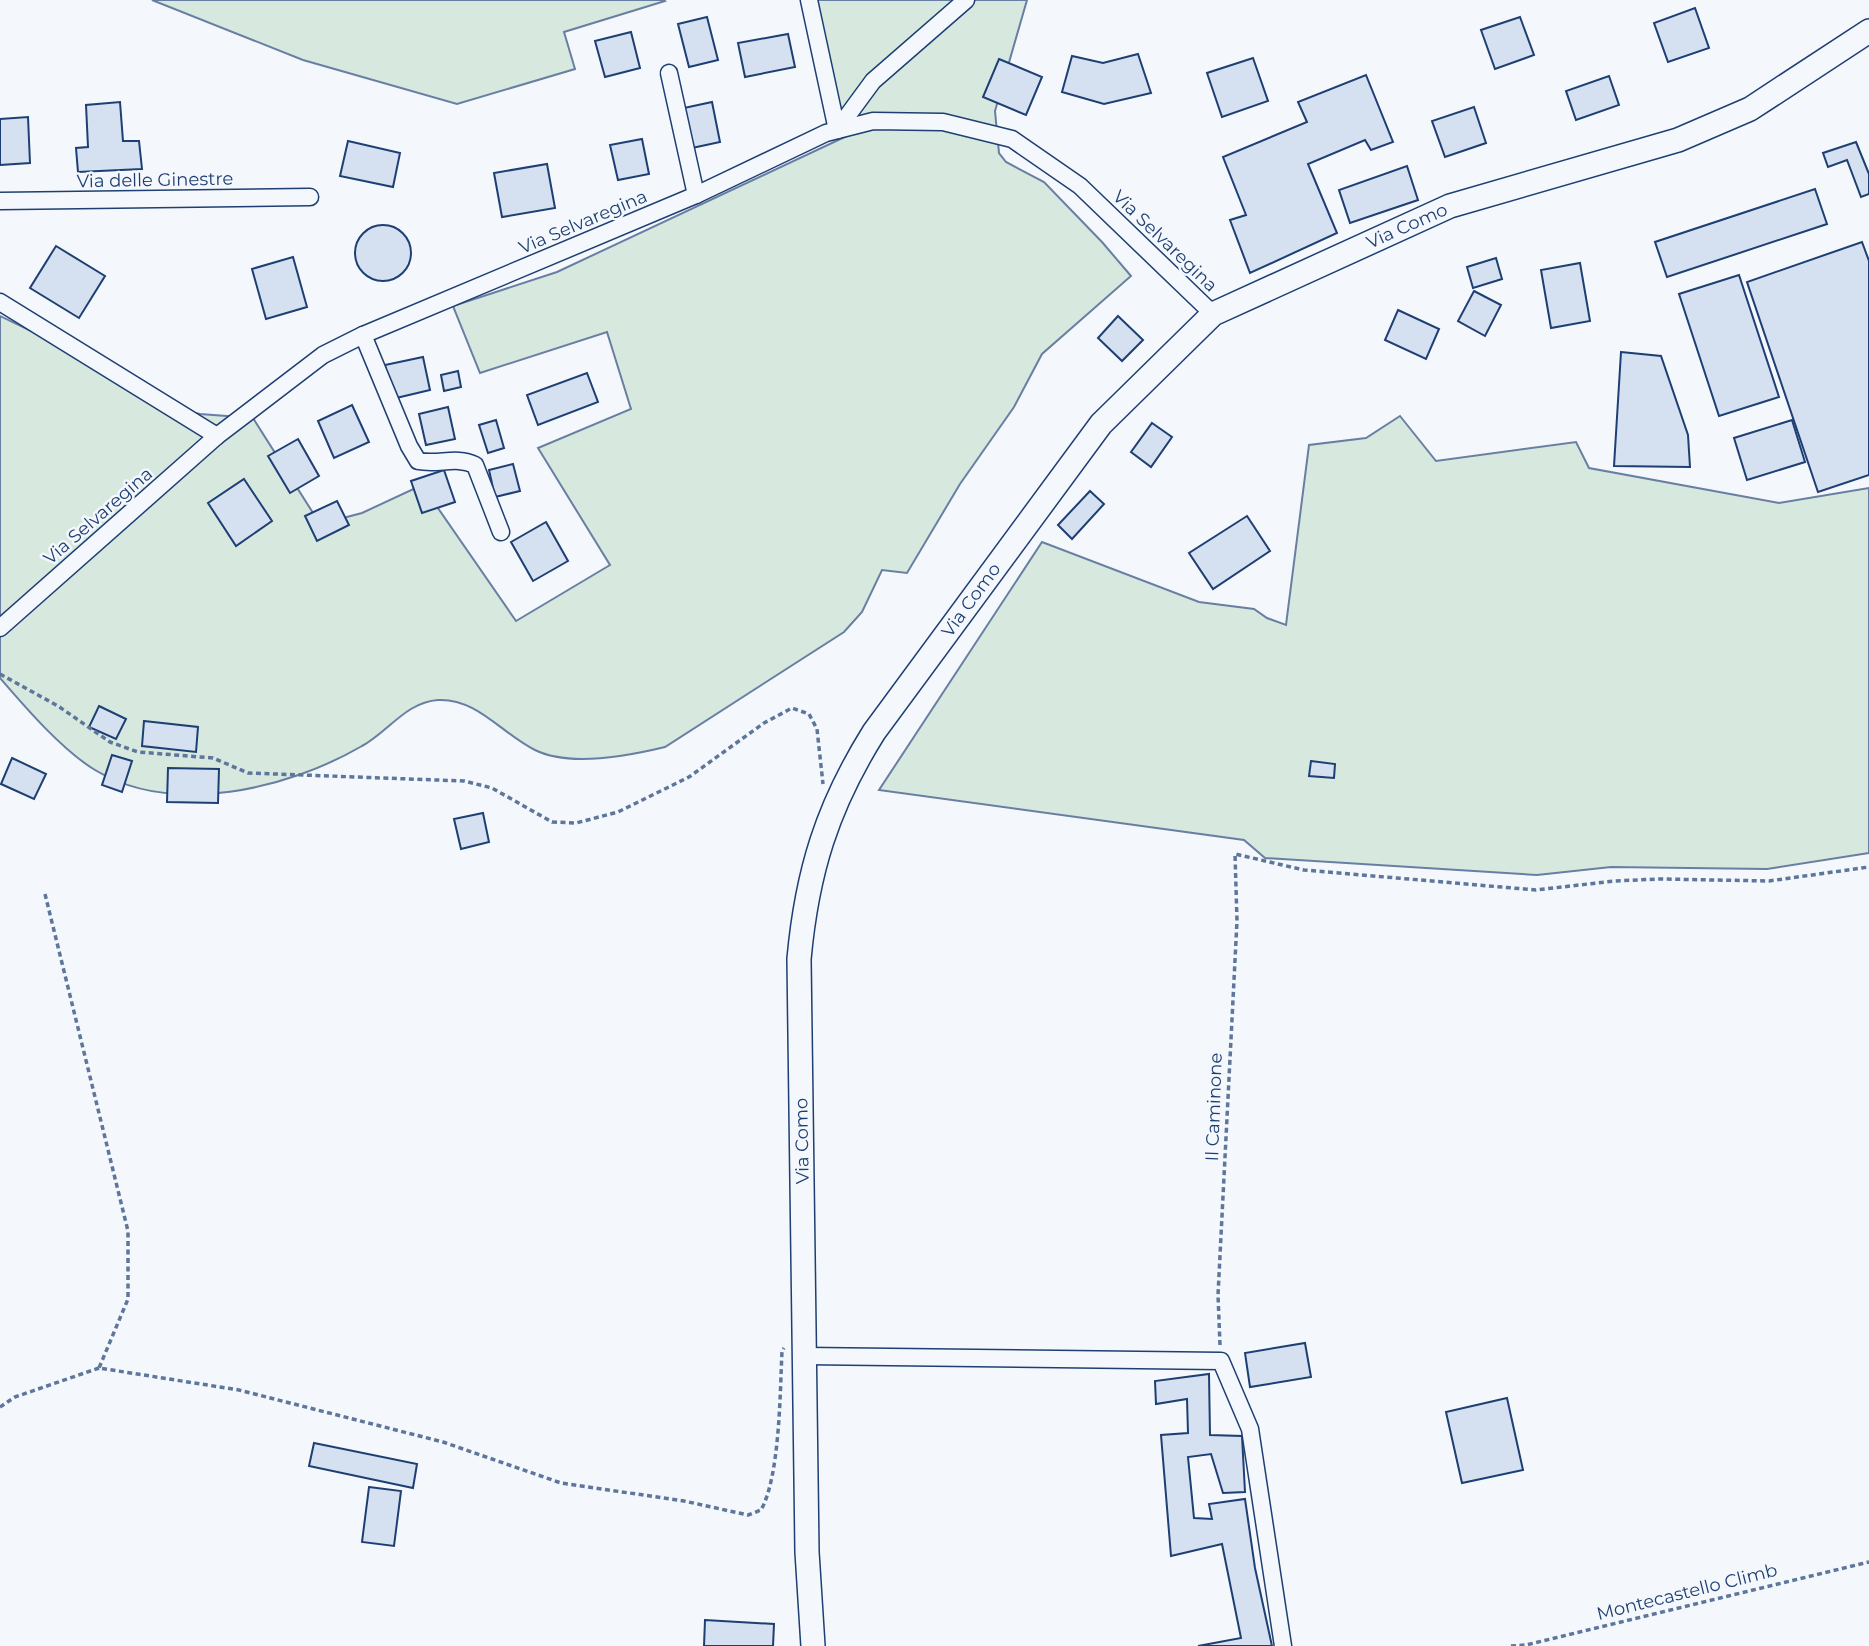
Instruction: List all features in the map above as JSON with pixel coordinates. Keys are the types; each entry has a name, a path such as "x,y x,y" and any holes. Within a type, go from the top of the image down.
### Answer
{"main road":[{"name":"Via Como","path":"813,1646 807,1552 799,959 803,912 813,867 838,797 874,732 1101,424 1213,314 1450,206 1678,141 1750,109 1869,31"}],"street":[{"path":"809,0 837,130"},
{"path":"837,130 873,81 966,0"},
{"path":"668,74 696,195"},
{"name":"Via Selvaregina","path":"0,628 217,436 323,355 363,335 696,195 826,132 873,121 943,122 1012,139 1080,186 1213,314"},
{"name":"Via delle Ginestre","path":"0,201 310,197"},
{"path":"0,302 217,436"},
{"path":"363,335 409,446 418,461 430,464 464,460 475,465 501,532"},
{"path":"806,1356 1221,1361 1250,1429 1283,1646"}],"path":[{"path":"0,674 58,706 110,742 138,752 213,758 248,773 464,781 492,788 552,822 576,823 618,812 689,777 764,723 792,708 809,714 817,729 823,789"},
{"name":"Il Caminone","path":"1221,1361 1218,1295 1237,921 1236,854 1304,870 1536,890 1660,879 1769,881 1869,867"},
{"path":"45,894 128,1231 128,1298 99,1368"},
{"path":"0,1407 15,1397 99,1368 252,1394 443,1442 561,1483 684,1501 748,1515 761,1510 768,1498 777,1429 782,1351 804,1324"},
{"name":"Montecastello Climb","path":"1511,1646 1527,1645 1869,1562"}],"shaded area":[{"path":"152,0 665,1 564,32 575,69 457,104 303,60"},
{"path":"803,0 1027,0 995,111 999,153 1006,162 1044,182 1131,276 1042,354 1014,407 960,484 907,573 882,570 862,612 844,632 665,747 599,758 564,758 535,750 477,711 452,701 438,700 416,706 362,746 300,775 230,792 159,792 126,784 95,770 57,740 32,715 0,678 0,316 58,344 175,409 200,414 253,418 320,524 362,513 422,485 516,621 610,565 538,448 631,409 607,332 480,373 453,306 557,272 849,135 823,84"},
{"path":"1400,416 1436,461 1576,442 1589,468 1779,503 1869,488 1869,853 1767,869 1611,867 1537,875 1265,858 1244,840 879,790 1042,542 1199,602 1254,609 1267,618 1286,625 1309,445 1366,438"}],"building":[{"path":"1695,8 1709,48 1668,62 1654,23"},
{"path":"707,17 718,60 689,67 678,24"},
{"path":"1520,17 1534,55 1495,69 1481,30"},
{"path":"631,32 640,68 605,77 595,41"},
{"path":"788,34 795,67 745,77 738,43"},
{"path":"1138,54 1151,93 1104,104 1062,92 1072,56 1103,63"},
{"path":"1253,58 1268,101 1222,117 1207,73"},
{"path":"999,59 1042,77 1026,115 983,97"},
{"path":"1366,75 1393,142 1371,150 1365,140 1308,164 1337,233 1250,273 1230,220 1246,215 1223,157 1307,122 1298,102"},
{"path":"1609,76 1619,105 1576,120 1566,91"},
{"path":"120,102 123,141 139,141 142,169 78,172 76,148 88,147 86,105"},
{"path":"712,102 720,142 692,148 684,108"},
{"path":"1474,107 1486,143 1445,157 1432,121"},
{"path":"28,117 30,163 0,165 0,119"},
{"path":"642,139 649,174 618,180 610,145"},
{"path":"348,141 400,153 393,187 340,176"},
{"path":"1856,142 1869,174 1869,194 1861,197 1847,160 1828,167 1823,153"},
{"path":"547,164 555,208 502,217 494,173"},
{"path":"1407,166 1418,200 1350,223 1339,190"},
{"path":"1815,189 1827,224 1667,277 1655,242"},
{"path":"377,225 389,225 399,229 407,237 411,253 407,269 399,277 389,281 377,281 367,277 359,269 355,259 355,247 359,237 367,229"},
{"path":"1862,242 1869,261 1869,475 1818,492 1747,282"},
{"path":"56,246 105,276 79,318 30,288"},
{"path":"293,257 307,307 266,319 252,269"},
{"path":"1496,258 1502,279 1473,288 1467,267"},
{"path":"1580,263 1590,321 1551,328 1541,270"},
{"path":"1739,275 1779,397 1719,416 1679,294"},
{"path":"1474,291 1501,305 1485,336 1458,321"},
{"path":"1398,310 1439,329 1426,359 1385,340"},
{"path":"1118,316 1143,340 1122,361 1098,338"},
{"path":"1621,352 1661,356 1688,435 1690,467 1614,466"},
{"path":"423,357 430,390 392,399 385,365"},
{"path":"458,371 461,387 444,391 441,375"},
{"path":"587,373 598,402 538,425 527,395"},
{"path":"352,405 369,442 334,458 318,421"},
{"path":"448,407 455,439 426,445 419,414"},
{"path":"496,420 504,448 488,453 479,425"},
{"path":"1792,420 1805,462 1747,480 1734,438"},
{"path":"1152,423 1172,437 1151,467 1131,452"},
{"path":"298,439 319,476 290,493 268,456"},
{"path":"513,464 520,491 495,497 489,470"},
{"path":"444,470 455,502 422,513 411,481"},
{"path":"244,479 272,521 236,546 208,503"},
{"path":"1090,491 1104,504 1072,539 1058,525"},
{"path":"337,501 349,525 317,541 305,516"},
{"path":"1247,516 1270,551 1213,589 1189,553"},
{"path":"546,522 568,561 533,581 511,542"},
{"path":"99,706 126,719 116,739 89,727"},
{"path":"144,721 198,727 196,752 142,746"},
{"path":"112,755 132,761 122,792 102,785"},
{"path":"12,758 46,774 34,799 1,784"},
{"path":"1311,761 1335,764 1334,778 1309,776"},
{"path":"168,768 219,769 218,803 167,802"},
{"path":"483,813 489,842 461,849 454,819"},
{"path":"1305,1343 1311,1377 1250,1387 1245,1353"},
{"path":"1209,1374 1210,1435 1242,1436 1245,1492 1223,1493 1211,1454 1188,1457 1194,1518 1212,1519 1209,1504 1245,1499 1255,1568 1272,1646 1198,1646 1241,1638 1222,1544 1171,1556 1161,1435 1188,1433 1187,1399 1156,1404 1155,1381"},
{"path":"1507,1398 1523,1470 1462,1483 1446,1412"},
{"path":"314,1443 417,1464 413,1488 309,1466"},
{"path":"369,1487 401,1491 394,1546 362,1542"},
{"path":"705,1620 774,1624 773,1646 704,1646"}]}
